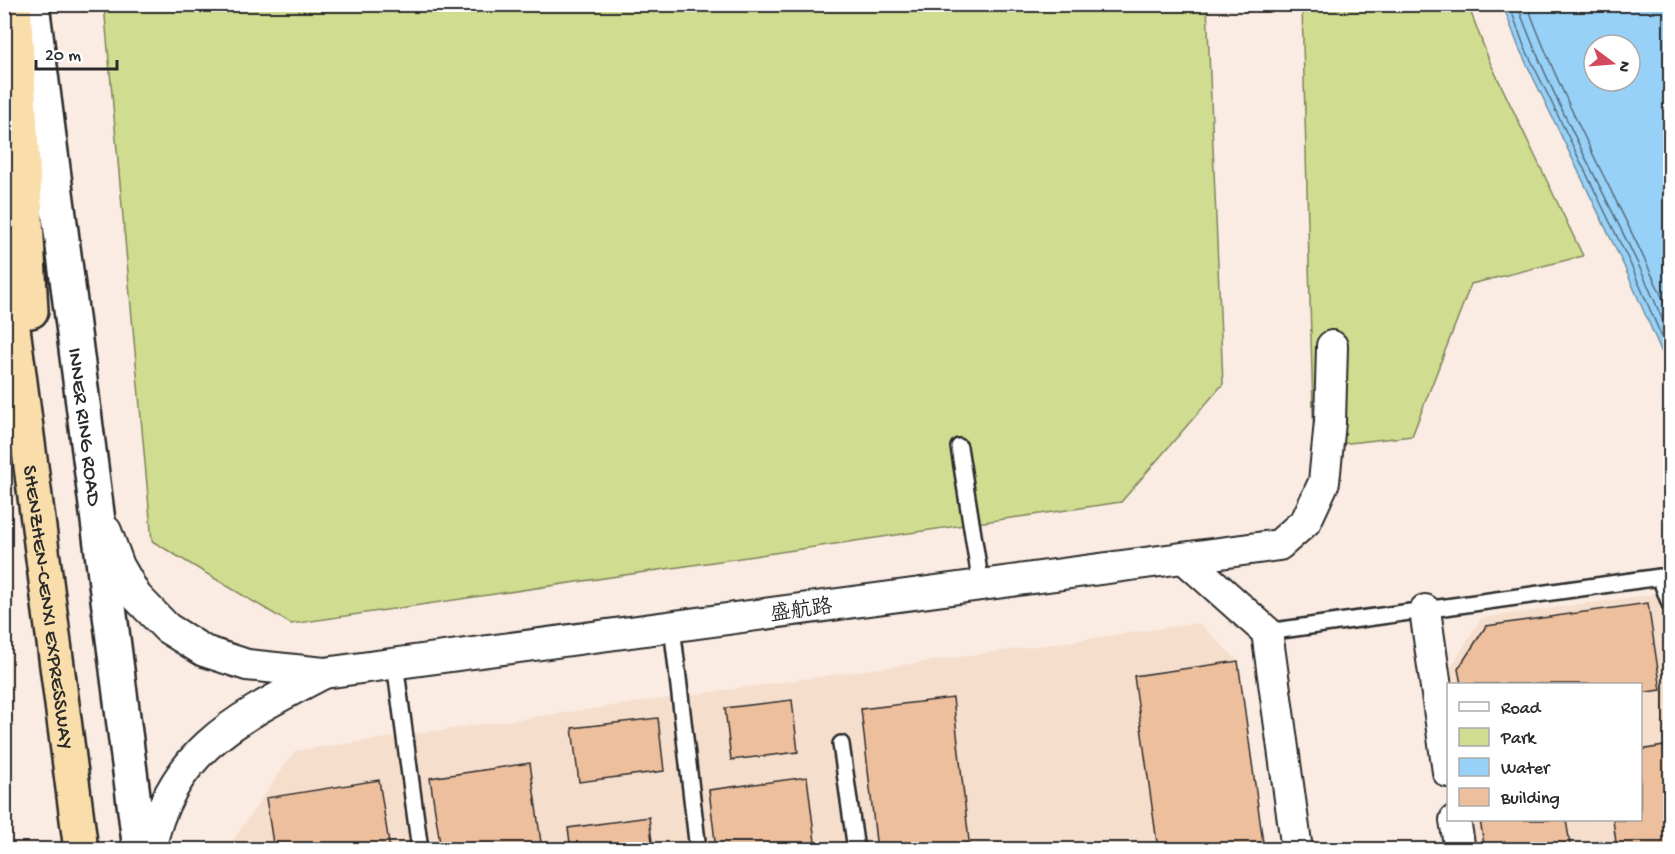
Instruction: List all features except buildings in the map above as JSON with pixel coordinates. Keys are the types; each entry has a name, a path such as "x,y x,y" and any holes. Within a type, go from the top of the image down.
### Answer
{"highway":[{"path":"14,4 48,598"},
{"name":"SHENZHEN-CENXI EXPRESSWAY","path":"4,259 81,849"}],"main road":[{"name":"INNER RING ROAD","path":"32,4 140,849"}],"street":[{"name":"盛航路","path":"324,673 1279,545 1306,521 1324,482 1330,422 1332,345"},
{"path":"98,509 119,566 136,596 167,628 204,651 247,665 324,673"},
{"path":"1184,558 1267,632 1297,849"},
{"path":"1425,610 1447,758"},
{"path":"150,849 153,833 163,807 178,780 196,755 220,733 245,715 324,673"},
{"path":"1455,821 1460,849"}],"lane":[{"path":"958,447 981,585"},
{"path":"1267,632 1660,577 1671,604"},
{"path":"672,626 698,849"},
{"path":"395,663 420,849"},
{"path":"841,744 856,849"}],"shaded area":[{"path":"1670,592 1670,849 1476,849 1472,821 1642,821 1642,683 1452,683 1450,668 1481,618"},
{"path":"1199,623 1238,661 1264,849 226,850 295,751"}],"green space":[{"path":"104,5 1207,5 1223,384 1121,502 291,624 152,541"},
{"path":"1302,5 1468,5 1489,60 1583,256 1471,284 1412,436 1314,447"}],"water":[{"path":"1503,5 1669,5 1670,371 1624,266 1519,48"}]}
